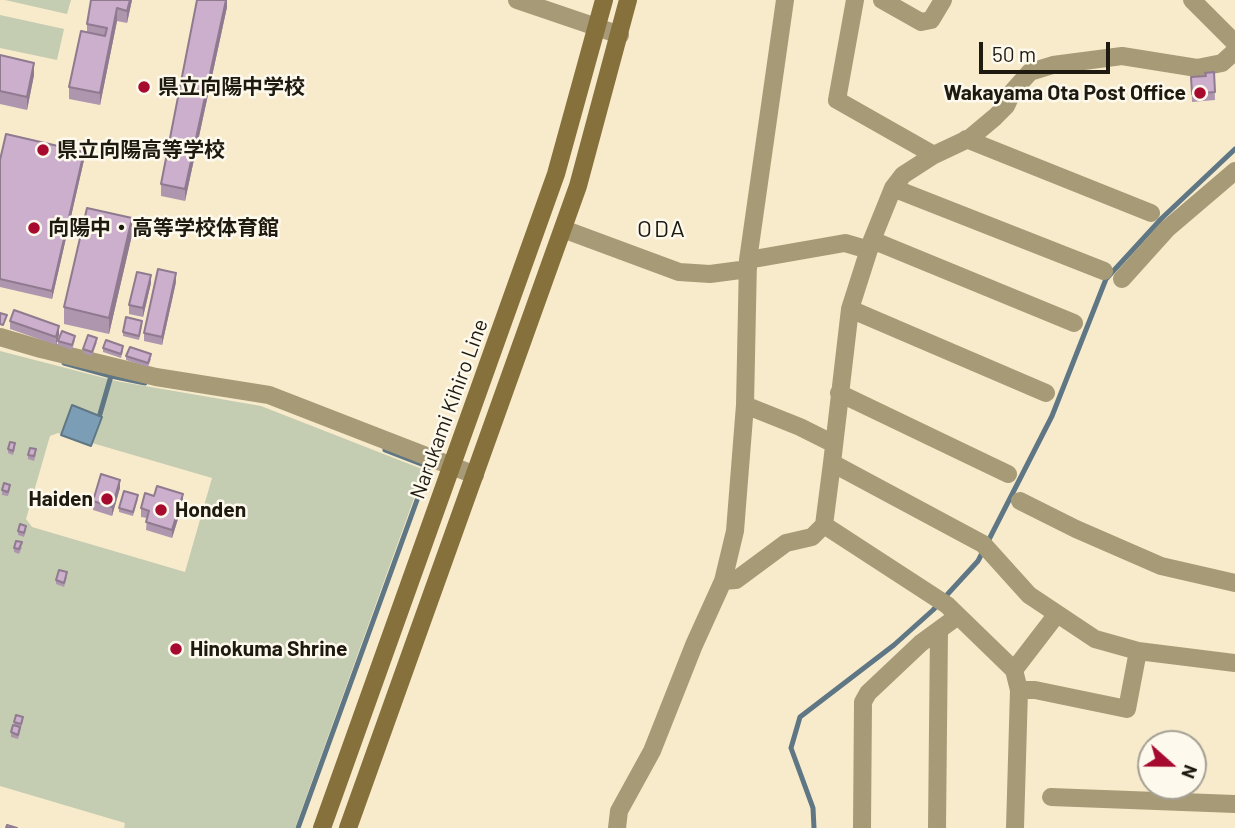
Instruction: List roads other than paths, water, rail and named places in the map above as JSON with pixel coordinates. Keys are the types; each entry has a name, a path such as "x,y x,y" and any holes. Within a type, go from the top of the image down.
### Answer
{"main road":[{"name":"Narukami Kihiro Line","path":"322,828 556,174 604,0"},
{"path":"348,828 578,186 628,0"}],"street":[{"path":"517,0 620,35"},
{"path":"617,828 619,811 652,751 723,581 735,531 745,405 748,265 785,0"},
{"path":"855,0 837,100 934,155"},
{"path":"882,0 921,22 931,20 943,0"},
{"path":"1192,0 1235,43"},
{"path":"723,581 736,580 786,543 812,537 824,525 850,309 893,188 913,167 966,139 1006,106 1013,91 1030,72 1053,65 1122,56 1197,68 1222,63 1235,51"},
{"path":"966,139 1151,213"},
{"path":"1122,279 1167,229 1235,171"},
{"path":"893,188 1104,271"},
{"path":"562,229 679,272 710,274 845,243 871,245 1074,323"},
{"path":"850,309 1046,393"},
{"path":"0,337 156,377 269,395 475,475"},
{"path":"839,393 1008,474"},
{"path":"745,405 834,444"},
{"path":"832,463 983,544 1029,595 1095,639 1138,651 1235,663"},
{"path":"1020,500 1076,529 1161,566 1235,583"},
{"path":"824,525 947,605 1014,670 1019,690 1016,828"},
{"path":"1014,670 1058,614"},
{"path":"862,828 863,702 868,692 921,643 958,616"},
{"path":"937,828 939,630"},
{"path":"1019,690 1035,690 1127,709 1138,651"},
{"path":"1051,797 1235,804"}],"water":[{"path":"72,405 102,417 91,446 61,435"}],"waterway":[{"path":"814,828 813,808 791,748 800,717 894,645 933,610 978,561 1052,416 1106,279 1162,218 1235,149"},
{"path":"64,363 111,376 100,414"},
{"path":"111,376 145,383"},
{"path":"298,828 429,467 385,450"}],"place":[{"name":"県立向陽中学校","path":"144,87"},
{"name":"Wakayama Ota Post Office","path":"1200,93"},
{"name":"県立向陽高等学校","path":"43,150"},
{"name":"向陽中・高等学校体育館","path":"34,228"},
{"name":"Haiden","path":"107,499"},
{"name":"Honden","path":"161,510"},
{"name":"Hinokuma Shrine","path":"176,649"}],"district":[{"name":"ODA","path":"662,229"}]}
